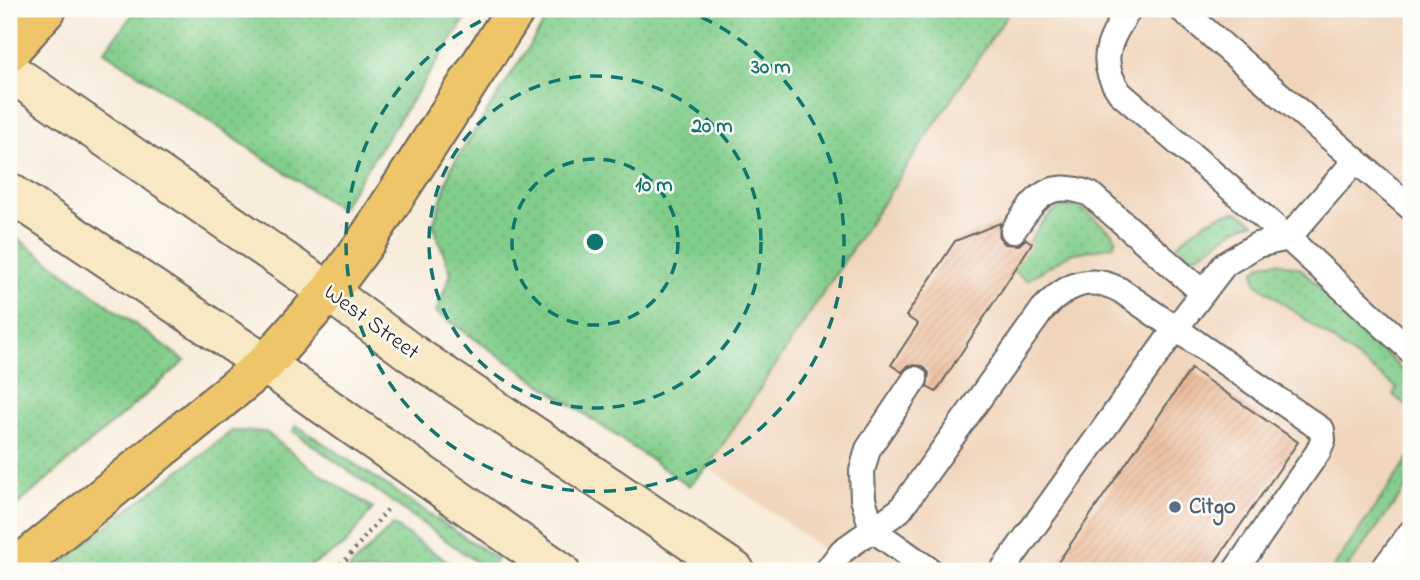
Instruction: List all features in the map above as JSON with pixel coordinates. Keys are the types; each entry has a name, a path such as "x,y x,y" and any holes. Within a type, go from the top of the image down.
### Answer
{"highway":[{"path":"9,52 46,9"},
{"path":"12,571 265,364 329,292 365,243 516,9"}],"street":[{"name":"West Street","path":"9,71 329,292 422,361 735,571"},
{"path":"9,192 265,364 560,571"}],"lane":[{"path":"1129,9 1107,48 1106,66 1110,80 1120,93 1289,238 1411,351"},
{"path":"1181,9 1411,208"},
{"path":"1002,571 1202,292 1225,264 1257,245 1289,238 1356,160"},
{"path":"1013,231 1035,200 1053,188 1070,186 1090,194 1202,292"},
{"path":"827,571 842,551 901,510 1043,309 1060,291 1084,281 1107,283 1322,430 1323,440 1318,452 1235,571"},
{"path":"915,379 868,449 862,471 863,499 872,529 931,571"},
{"path":"1382,571 1411,532"}],"path":[{"path":"328,571 345,561 387,510"}],"shaded area":[{"path":"1011,9 1411,9 1411,571 854,571 708,467"}],"green space":[{"path":"137,9 472,9 340,209 104,51"},
{"path":"553,9 1011,9 708,467 689,486 436,312 451,273 433,225 451,168"},
{"path":"1068,206 1081,208 1112,233 1116,239 1113,246 1070,254 1027,280 1013,271 1042,222 1058,209"},
{"path":"1239,212 1254,223 1235,230 1202,253 1188,256 1177,245 1213,218"},
{"path":"9,232 185,361 9,512"},
{"path":"1277,262 1300,268 1411,379 1411,409 1393,395 1397,388 1256,283 1254,272 1262,264"},
{"path":"296,425 497,559 489,571 293,431"},
{"path":"232,431 266,432 308,466 373,508 345,545 302,571 53,571 110,523"},
{"path":"1411,455 1411,481 1345,571 1331,571"},
{"path":"393,525 462,571 347,571"}],"building":[{"path":"1000,223 999,237 1005,244 1019,245 1026,239 1032,243 936,392 927,387 929,373 923,366 909,365 902,372 891,365 918,324 906,316 955,241"},
{"name":"Citgo","path":"1191,369 1298,442 1209,571 1052,571"}],"place":[{"name":"Citgo","path":"1175,507"}]}
